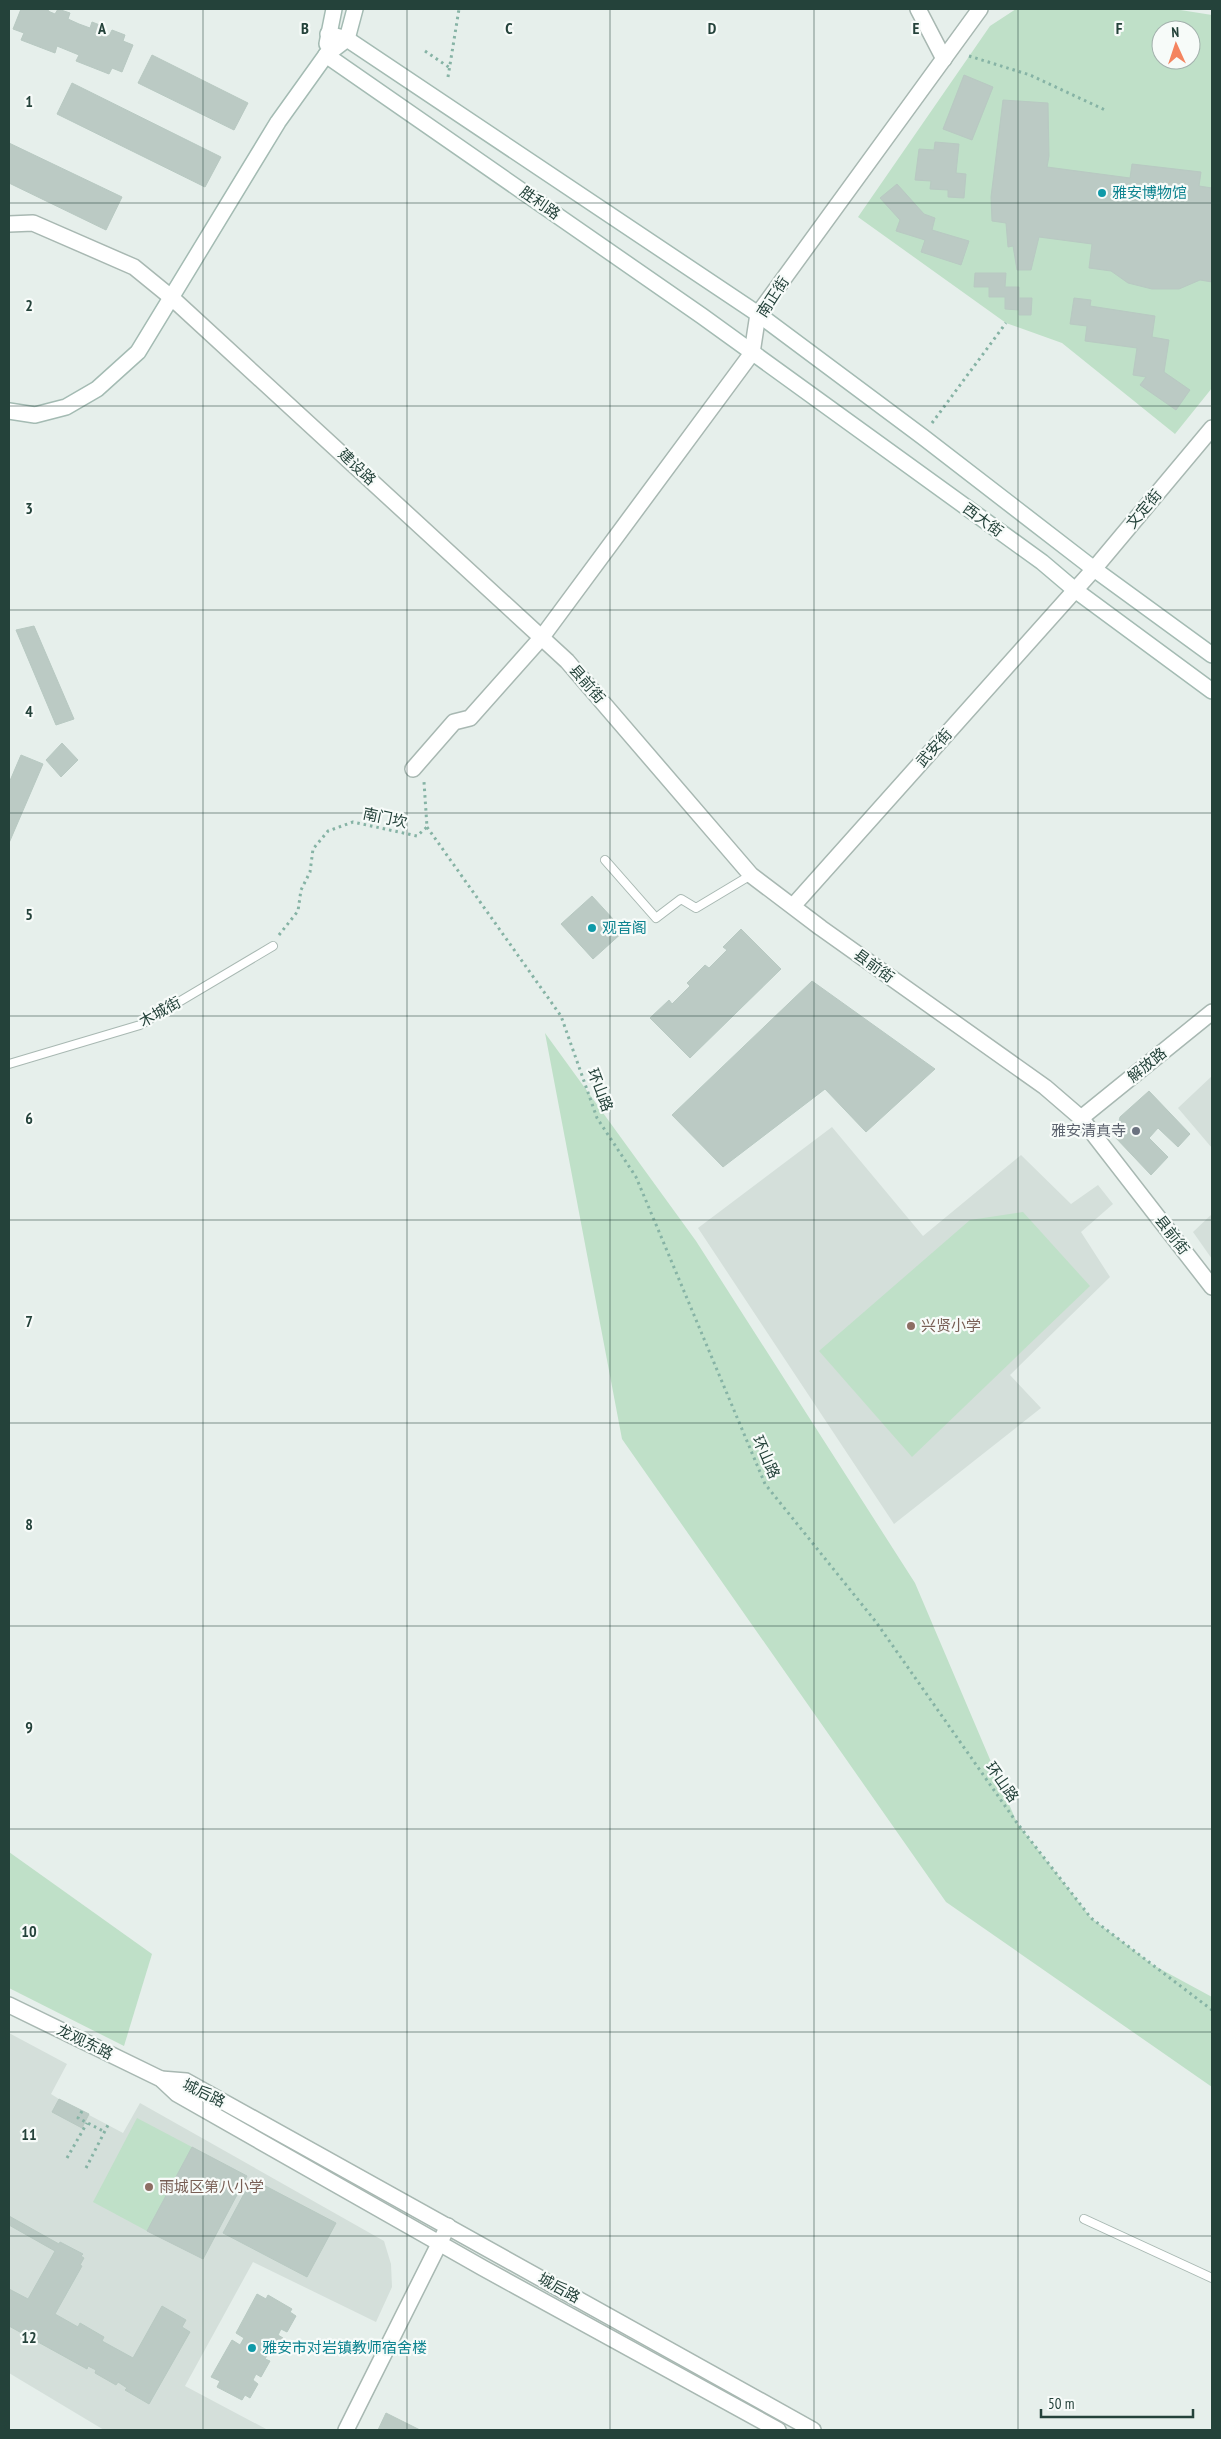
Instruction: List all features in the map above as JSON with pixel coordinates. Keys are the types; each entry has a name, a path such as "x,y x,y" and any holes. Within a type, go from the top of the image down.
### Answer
{"street":[{"path":"326,55 328,34 334,9"},
{"path":"9,411 35,415 66,407 97,389 138,352 278,122 326,55 347,39 356,9"},
{"path":"918,9 944,59"},
{"name":"南正街","path":"418,773 454,722 470,718 542,637 752,353 758,314 980,9"},
{"name":"胜利路","path":"328,34 347,39 758,314"},
{"name":"胜利路","path":"326,55 752,353"},
{"name":"建设路","path":"9,224 33,224 134,267 172,298 542,637"},
{"name":"西大街","path":"758,314 923,437 1094,570 1212,655"},
{"name":"西大街","path":"752,353 1042,562 1075,590 1212,691"},
{"name":"文定街","path":"1075,590 1094,570 1212,428"},
{"name":"武安街","path":"793,906 1075,590"},
{"name":"县前街","path":"542,637 567,661 752,875 829,934 1045,1087 1081,1118 1212,1287"},
{"name":"解放路","path":"1081,1118 1212,1012"},
{"name":"龙观东路","path":"9,2005 161,2079"},
{"name":"城后路","path":"161,2079 186,2081 813,2430"},
{"name":"城后路","path":"161,2079 177,2094 483,2268 778,2430"},
{"path":"346,2430 448,2226"}],"lane":[{"path":"605,860 656,918 681,899 696,908 752,875"},
{"name":"木城街","path":"9,1064 140,1025 273,946"},
{"path":"1084,2219 1212,2278"}],"path":[{"path":"448,77 459,9"},
{"path":"425,50 450,68"},
{"path":"969,56 1030,75 1105,110"},
{"path":"923,437 1006,324"},
{"name":"南门坎","path":"273,946 285,926 298,911 301,890 310,872 313,850 328,831 353,822 417,836 427,827 418,773"},
{"name":"环山路","path":"427,827 561,1016 597,1118 636,1177 764,1484 876,1622 1017,1823 1091,1918 1212,2010"},
{"path":"82,2111 78,2118 105,2132"},
{"path":"67,2158 87,2123"},
{"path":"86,2168 108,2125"}],"shaded area":[{"path":"1212,1076 1212,1148 1178,1108"},
{"name":"兴贤小学","path":"832,1127 923,1236 1021,1155 1071,1204 1098,1185 1113,1204 1081,1232 1110,1277 1010,1375 1041,1408 894,1524 698,1228"},
{"path":"1212,1214 1212,1259 1193,1232"},
{"name":"雨城区第八小学","path":"9,2033 67,2064 51,2094 59,2099 123,2133 140,2103 384,2241 391,2264 392,2287 376,2322 253,2262 185,2386 268,2430 104,2430 9,2373"}],"green space":[{"path":"1016,9 1174,9 1212,15 1212,388 1175,434 1062,343 1006,323 858,217 990,26"},
{"path":"545,1033 696,1241 915,1583 1017,1823 1091,1918 1153,1965 1212,1997 1212,2087 946,1902 622,1439"},
{"path":"1023,1212 1090,1286 912,1457 819,1351 970,1220"},
{"path":"9,1852 152,1954 124,2046 9,1988"},
{"path":"137,2118 192,2147 147,2231 93,2202"}],"building":[{"path":"21,9 49,9 48,11 55,14 58,9 70,13 68,19 79,24 90,28 92,22 105,27 102,33 109,36 112,30 125,35 123,41 133,45 122,72 112,68 109,74 76,61 79,55 57,46 55,53 21,40 24,33 13,29"},
{"path":"152,55 248,103 234,130 138,83"},
{"path":"964,75 993,87 972,140 943,129"},
{"path":"72,83 221,157 205,187 57,114"},
{"name":"雅安博物馆","path":"1003,100 1048,103 1049,156 1047,167 1130,178 1132,164 1201,172 1199,186 1212,188 1212,282 1200,280 1179,289 1152,289 1128,283 1111,271 1089,268 1092,244 1039,237 1031,270 1017,270 1013,246 1008,247 1006,223 992,221 991,197"},
{"path":"935,142 959,144 956,173 966,174 964,198 948,197 948,190 930,189 931,181 915,180 919,149 934,150"},
{"path":"9,143 122,197 106,230 9,183"},
{"path":"897,184 924,214 935,218 932,230 969,241 961,265 921,252 925,240 896,231 900,220 880,198"},
{"path":"975,273 1006,273 1005,287 1019,287 1019,298 1032,298 1031,315 1019,315 1019,310 1005,309 1005,297 989,297 989,287 974,287"},
{"path":"1074,298 1091,300 1090,306 1155,316 1152,337 1169,340 1164,372 1190,390 1176,410 1140,385 1146,377 1133,375 1137,348 1085,341 1087,326 1070,324"},
{"path":"34,626 74,719 56,725 16,630"},
{"path":"62,743 78,760 61,777 46,760"},
{"path":"21,755 43,764 9,843 9,783"},
{"name":"观音阁","path":"592,896 624,931 593,959 561,924"},
{"path":"741,929 781,969 690,1058 650,1018 669,1000 672,1004 690,986 687,983 705,965 709,968 727,950 723,947"},
{"path":"812,981 935,1069 866,1132 825,1089 723,1167 672,1115"},
{"name":"雅安清真寺","path":"1149,1091 1190,1134 1178,1147 1158,1128 1149,1138 1168,1157 1151,1175 1115,1137 1120,1117"},
{"path":"59,2099 89,2114 82,2128 52,2112"},
{"path":"192,2147 247,2176 203,2259 147,2231"},
{"path":"252,2179 336,2223 307,2277 223,2233"},
{"path":"9,2216 59,2244 60,2242 83,2254 81,2256 84,2258 80,2265 82,2266 55,2314 78,2327 80,2323 104,2337 102,2341 133,2358 162,2306 186,2320 182,2327 190,2332 149,2404 125,2390 127,2388 118,2382 116,2385 95,2373 96,2370 88,2366 87,2369 9,2326 9,2289 28,2299 55,2251 9,2225"},
{"name":"雅安市对岩镇教师宿舍楼","path":"257,2294 266,2299 268,2295 292,2309 290,2312 296,2316 287,2332 281,2329 278,2335 283,2338 274,2355 269,2352 265,2359 270,2361 261,2377 256,2374 253,2380 258,2384 250,2398 245,2395 242,2400 217,2387 220,2381 211,2377 232,2340 240,2345 244,2338 236,2333"},
{"path":"386,2413 420,2430 378,2430"}],"place":[{"name":"雅安博物馆","path":"1102,193"},
{"name":"观音阁","path":"592,928"},
{"name":"雅安清真寺","path":"1136,1131"},
{"name":"兴贤小学","path":"911,1326"},
{"name":"雨城区第八小学","path":"149,2187"},
{"name":"雅安市对岩镇教师宿舍楼","path":"252,2348"}]}
